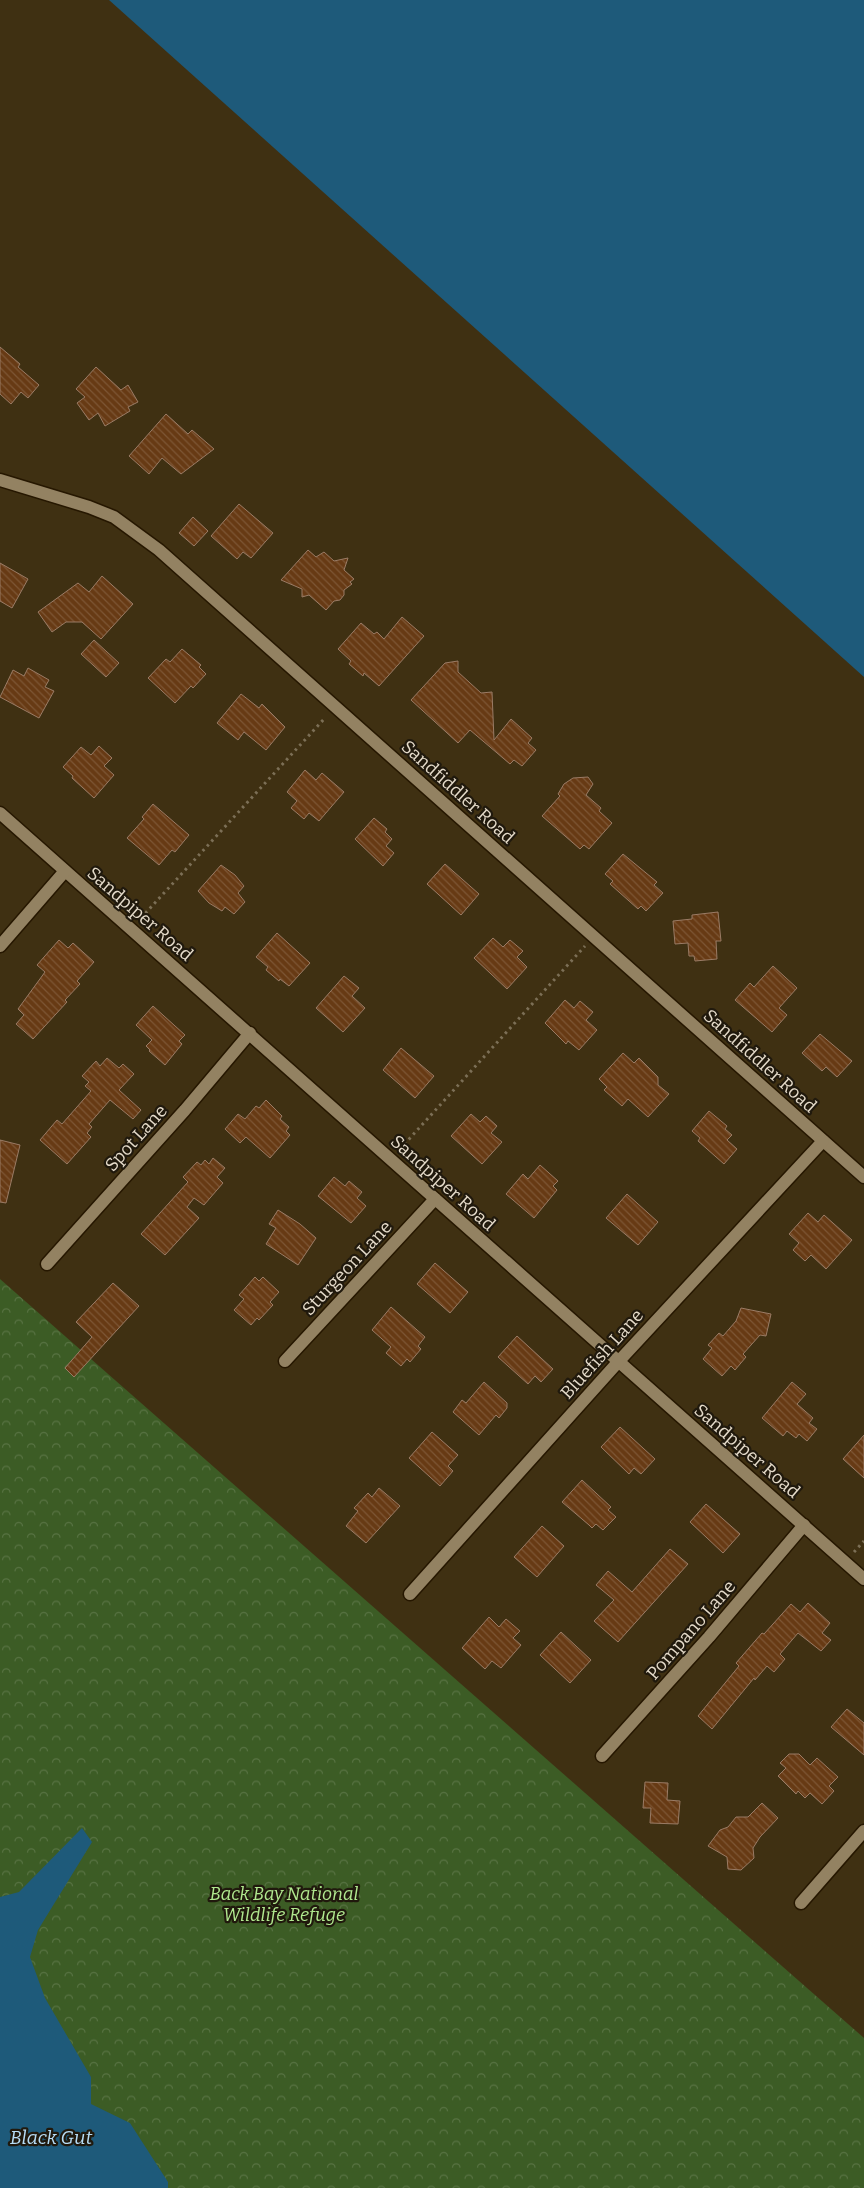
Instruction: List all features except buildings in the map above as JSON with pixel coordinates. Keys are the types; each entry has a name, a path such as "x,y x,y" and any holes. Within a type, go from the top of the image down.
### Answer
{"street":[{"name":"Sandfiddler Road","path":"0,480 89,507 114,517 159,550 864,1178"},
{"name":"Sandpiper Road","path":"0,813 864,1579"},
{"path":"0,946 66,871"},
{"name":"Spot Lane","path":"47,1264 185,1110 250,1033"},
{"name":"Bluefish Lane","path":"410,1594 619,1361 823,1141"},
{"name":"Sturgeon Lane","path":"285,1361 435,1199"},
{"name":"Pompano Lane","path":"602,1756 709,1637 804,1525"},
{"path":"801,1904 864,1831"}],"path":[{"path":"130,929 336,707"},
{"path":"391,1159 594,936"}],"green space":[{"name":"Back Bay National Wildlife Refuge","path":"0,1279 864,2038 864,2188 0,2188"}],"water":[{"path":"109,0 864,0 864,677"},
{"name":"Black Gut","path":"82,1828 92,1842 38,1930 30,1957 45,1998 91,2077 91,2104 130,2123 168,2182 168,2188 0,2188 0,1897 19,1892"}]}
